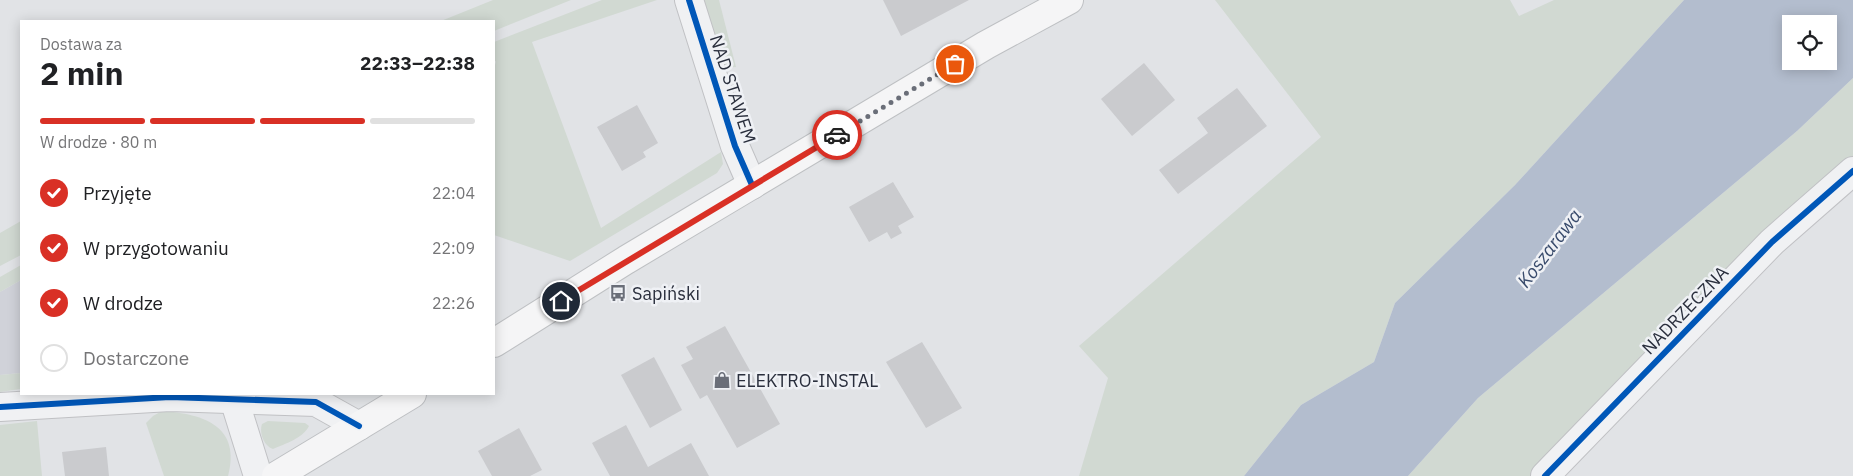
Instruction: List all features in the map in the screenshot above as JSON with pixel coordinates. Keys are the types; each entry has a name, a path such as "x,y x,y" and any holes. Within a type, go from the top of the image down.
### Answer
{"main road":[{"path":"495,342 626,260 986,45 1069,0"},
{"path":"276,476 410,395"}],"street":[{"name":"NAD STAWEM","path":"690,0 735,146 752,185"},
{"name":"NADRZECZNA","path":"1545,476 1772,242 1853,171"},
{"path":"0,407 170,397 316,402 359,426"},
{"path":"234,399 258,476"}],"shaded area":[{"path":"493,0 571,0 495,31 495,20 443,20"},
{"path":"602,0 657,0 532,42 601,228 721,152 723,164 717,173 570,261 495,235 495,42"},
{"path":"700,0 719,0 736,67 721,68"},
{"path":"1215,0 1510,0 1519,16 1554,0 1684,0 1515,185 1395,303 1374,362 1301,405 1244,476 1079,476 1108,378 1079,346 1321,137"},
{"path":"1853,78 1853,162 1534,476 1408,476 1478,398 1797,131"},
{"path":"20,222 20,256 0,266 0,233"},
{"path":"20,266 20,281 0,292 0,277"},
{"path":"20,281 20,373 0,375 0,292"},
{"path":"20,373 20,389 0,392 0,375"},
{"path":"162,411 192,415 216,426 224,434 229,445 231,459 228,476 164,476 146,423"},
{"path":"37,421 42,476 0,476 0,425"},
{"path":"268,421 305,423 309,426 303,434 273,449 267,445 262,435 262,424"}],"water":[{"name":"Koszarawa","path":"1684,0 1853,0 1853,78 1797,131 1478,398 1408,476 1244,476 1301,405 1374,362 1395,303 1515,185"}],"building":[{"path":"883,0 969,0 901,36"},
{"path":"1144,63 1175,100 1132,136 1101,99"},
{"path":"1237,88 1267,126 1178,194 1159,170 1208,133 1197,118"},
{"path":"637,105 658,143 643,152 646,157 622,171 597,127"},
{"path":"893,182 914,217 898,226 902,233 891,239 887,232 869,242 849,207"},
{"name":"ELEKTRO-INSTAL","path":"725,326 780,424 737,448 707,395 700,399 681,365 693,359 686,347"},
{"path":"922,342 962,408 926,428 886,362"},
{"path":"654,357 682,410 650,428 621,375"},
{"path":"626,425 648,467 691,443 709,476 610,476 592,443"},
{"path":"519,428 542,470 530,476 492,476 478,451"},
{"path":"106,447 109,476 65,476 62,452"}],"cycle path":[{"path":"689,0 735,146 752,185"},
{"path":"1545,476 1772,242 1853,171"},
{"path":"0,407 170,397 316,402 359,426"}],"way so far":[{"path":"837,135 955,64"}],"place":[{"name":"Sapiński","path":"618,293"},
{"name":"ELEKTRO-INSTAL","path":"722,380"}],"route":[{"path":"561,301 626,260 837,135"}]}
